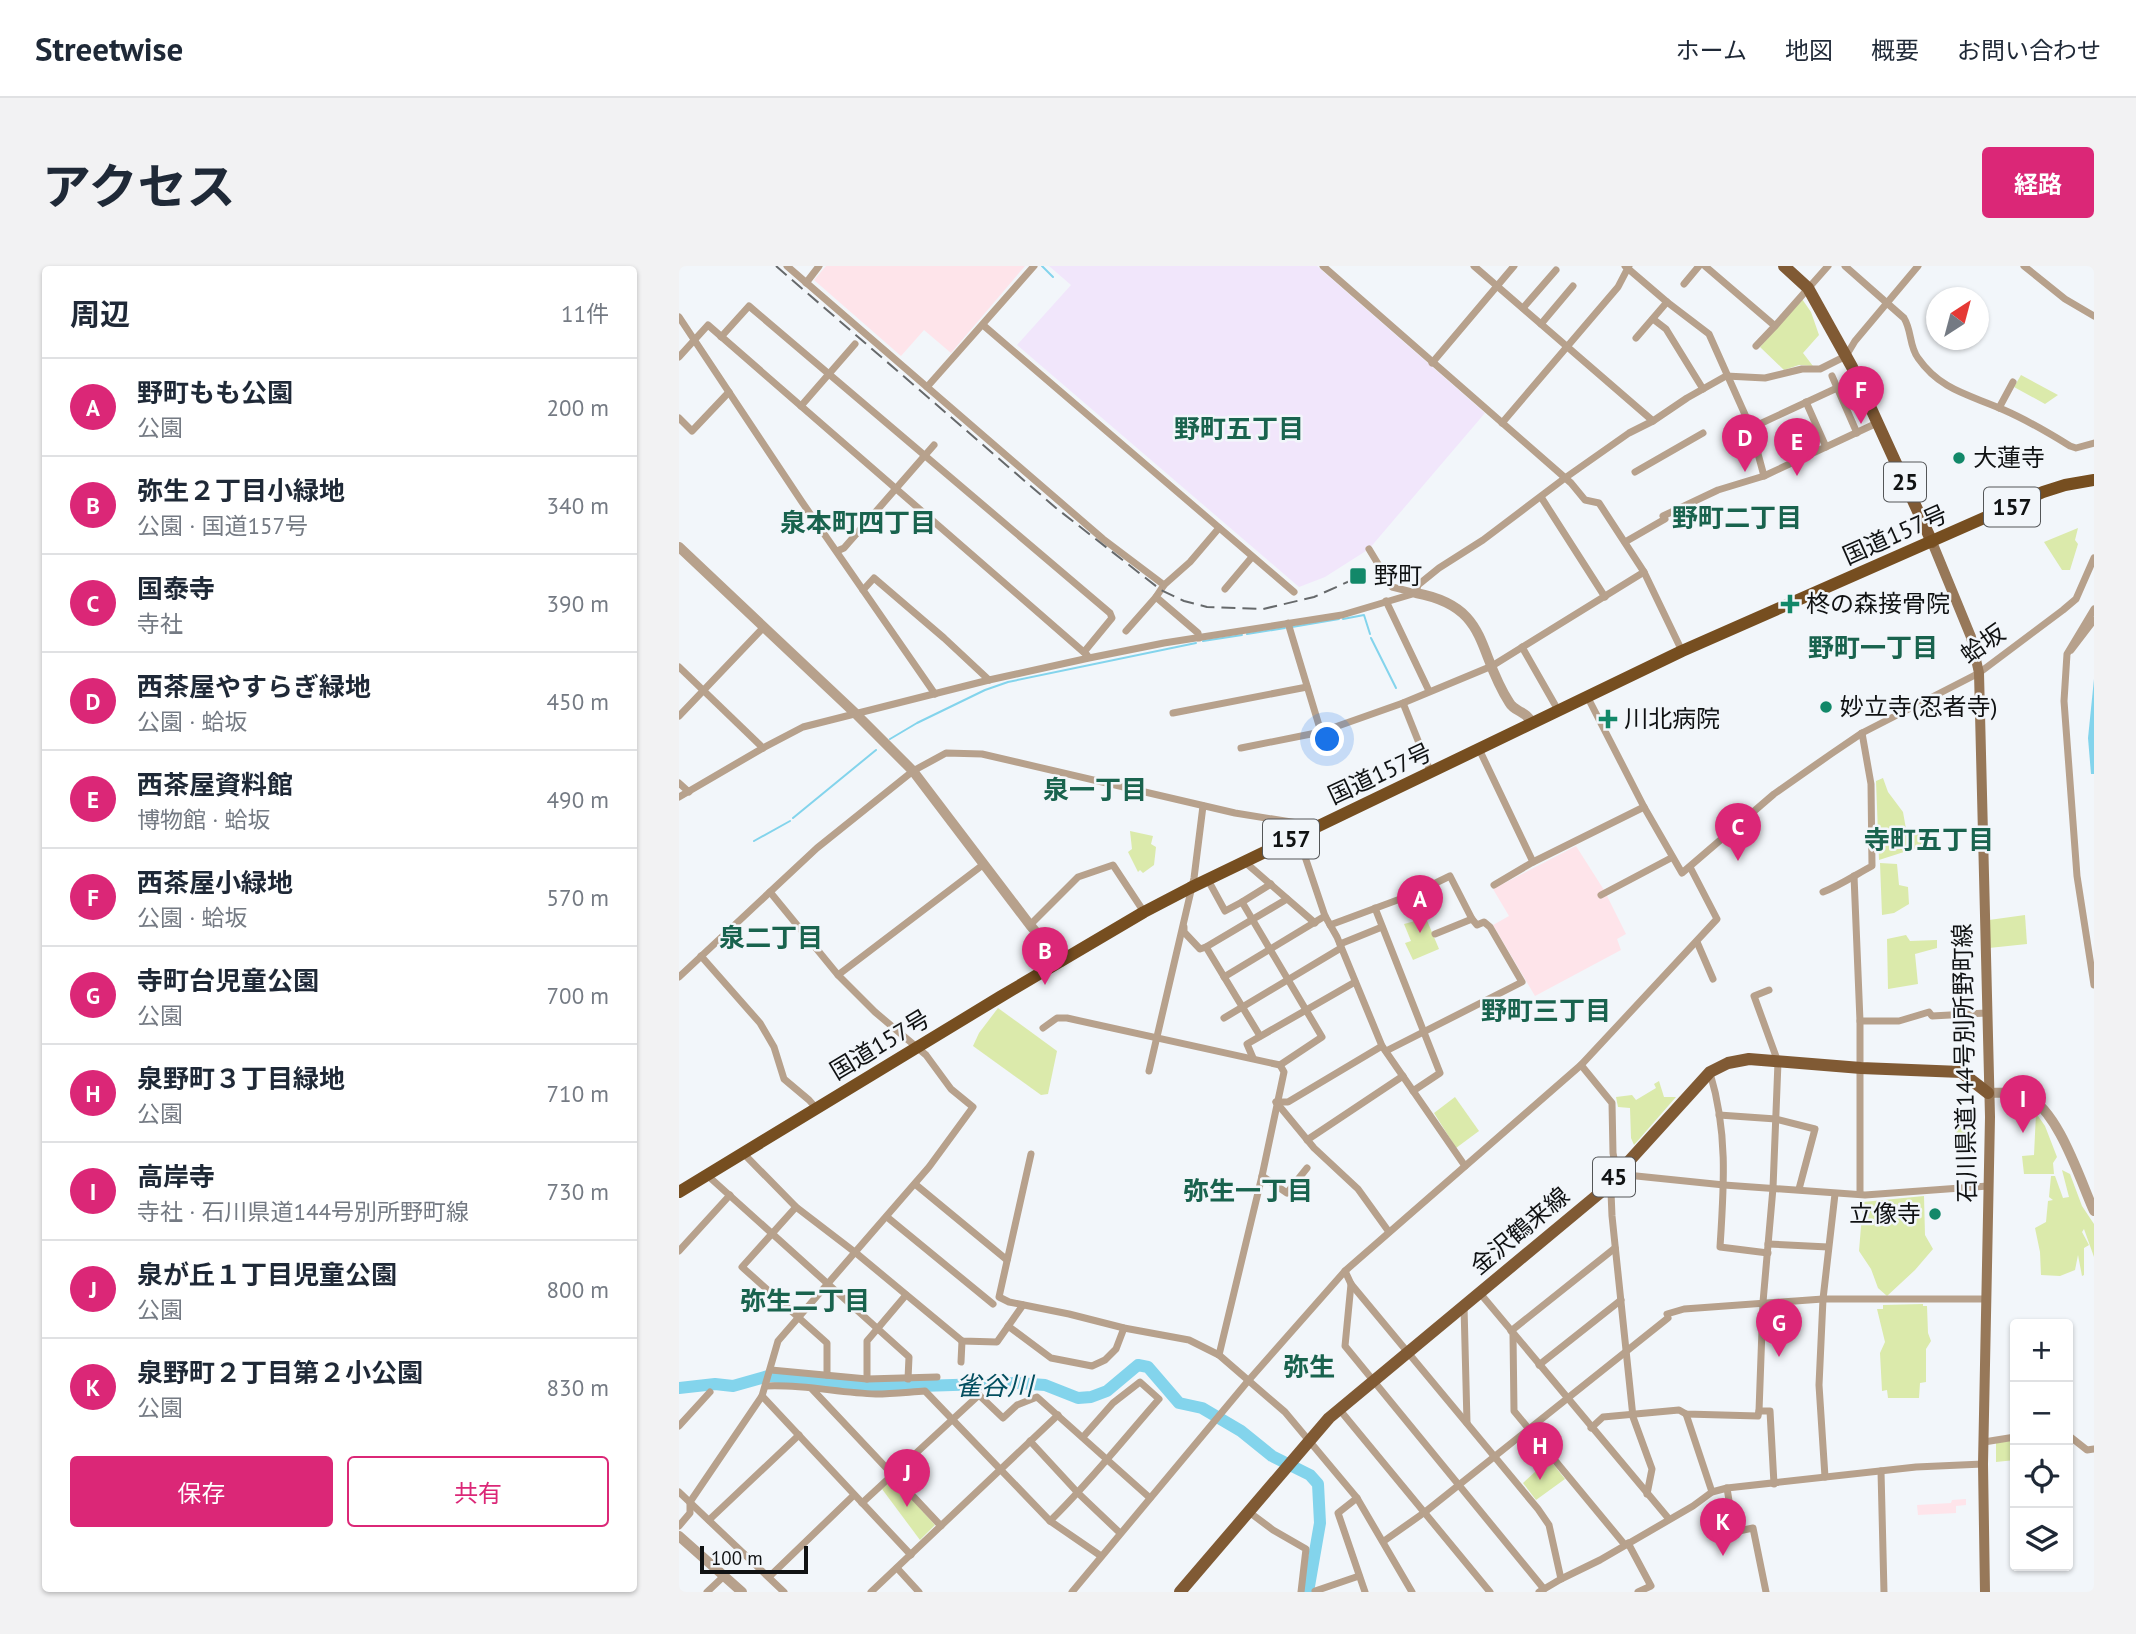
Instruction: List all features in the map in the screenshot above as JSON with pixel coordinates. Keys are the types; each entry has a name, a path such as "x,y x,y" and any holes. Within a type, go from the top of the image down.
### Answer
{"highway":[{"name":"国道157号","path":"679,1192 1145,912 1190,888 1682,651 2043,492 2094,480"}],"main road":[{"name":"25","path":"1783,266 1808,288 1846,356 1932,542"},
{"name":"石川県道144号別所野町線","path":"1932,542 1971,637 1979,673 1988,1093 1983,1464 1985,1592"},
{"name":"金沢鶴来線","path":"1180,1592 1339,1409 1601,1192 1645,1149 1710,1072 1728,1063 1749,1059 1861,1068 1961,1072 1988,1093"}],"street":[{"path":"787,266 1103,539 1164,585"},
{"path":"806,282 819,266"},
{"path":"927,387 1034,266"},
{"path":"1323,266 1565,478 1585,500 1598,503 1644,572 1682,651"},
{"path":"1474,266 1653,421"},
{"path":"1432,363 1514,266"},
{"path":"1684,284 1699,266"},
{"path":"1705,266 1775,326"},
{"path":"1756,346 1828,266"},
{"path":"1845,266 1904,318 1909,327 1912,347 1924,366 1952,389 2049,432 2070,446 2076,448 2094,443"},
{"path":"1416,593 1418,585 1439,568 1483,540 1565,478 1629,433 1653,421 1703,388 1726,376 1765,377 1802,369 1820,369 1846,356 1854,341 1917,266"},
{"path":"2024,266 2065,299 2094,316"},
{"path":"1502,423 1618,287 1627,267 1709,334 1751,428 1764,475"},
{"path":"1523,308 1556,270"},
{"path":"1541,324 1573,286"},
{"path":"1636,338 1667,302"},
{"path":"721,337 749,306 1110,613 1112,618 1086,655"},
{"path":"679,317 802,502 935,694"},
{"path":"1653,319 1666,329 1703,388"},
{"path":"679,357 708,325 1086,655"},
{"path":"982,325 1294,592"},
{"path":"801,406 855,344"},
{"path":"1832,376 1857,433"},
{"path":"1999,408 2013,382"},
{"path":"1751,428 1837,388"},
{"path":"679,418 692,431 730,392"},
{"path":"1806,402 1826,447"},
{"path":"1625,542 1664,517 1718,490 1764,475 1877,423"},
{"path":"1635,472 1703,433"},
{"path":"837,551 843,548 935,445"},
{"path":"1541,497 1605,597"},
{"path":"1126,631 1164,585 1190,562 1219,528"},
{"path":"679,547 913,771 1061,962"},
{"path":"1369,549 1392,587 1436,597 1454,604 1467,615 1510,705 1528,714 1532,723"},
{"path":"1225,589 1252,556"},
{"name":"蛤坂","path":"1690,867 1697,858 1774,794 1831,754 1862,733 1979,673 2076,599 2094,558"},
{"path":"1241,748 1321,732 1403,703 1492,666 1644,572"},
{"path":"863,590 874,578 989,680"},
{"path":"679,797 803,727 1086,655 1342,615 1416,593"},
{"path":"1156,597 1198,633 1199,638"},
{"path":"1386,601 1429,691"},
{"path":"2094,609 2067,654 2064,701 2077,876 2094,985"},
{"path":"2067,654 2077,646 2094,620"},
{"path":"1288,623 1321,732"},
{"path":"679,716 763,628"},
{"path":"1522,648 1558,710"},
{"path":"679,667 763,748"},
{"path":"1173,713 1307,687"},
{"path":"1072,1592 1248,1381 1345,1271 1581,1065 1717,919 1690,867 1682,873 1671,858 1587,696"},
{"path":"1403,703 1431,773"},
{"path":"1823,892 1843,885 1872,866 1871,784 1862,733"},
{"path":"1479,749 1533,862"},
{"path":"679,977 817,848 913,771 946,753 982,754 1203,806 1317,826"},
{"path":"679,783 689,792"},
{"path":"1149,1071 1190,888 1203,806"},
{"path":"1494,884 1644,807"},
{"path":"1298,836 1325,916 1341,946 1384,1049 1465,1166"},
{"path":"1601,895 1671,858"},
{"path":"1246,863 1315,923"},
{"path":"838,975 984,864"},
{"path":"1030,925 1078,877 1113,865 1145,912"},
{"path":"1276,1102 1288,1102 1384,1049 1425,1033 1522,982 1490,927 1484,922 1477,925 1472,919 1450,876 1329,925"},
{"path":"1854,876 1861,1068 1860,1194"},
{"path":"1208,880 1225,911 1271,884"},
{"path":"679,1526 690,1513 690,1502 762,1396 778,1340 946,1147 973,1107 951,1089 926,1055 875,1012 838,975 770,892"},
{"path":"1184,916 1184,932 1200,949 1287,898"},
{"path":"1242,902 1322,1037 1280,1065"},
{"path":"1375,908 1440,1073 1413,1091"},
{"path":"1224,976 1325,916"},
{"path":"1435,934 1472,919"},
{"path":"1224,1018 1341,946 1382,927"},
{"path":"1697,942 1713,979"},
{"path":"1206,947 1260,1036"},
{"path":"701,956 760,1023 774,1047 784,1079 816,1108"},
{"path":"1253,1058 1247,1044 1355,982"},
{"path":"1591,1428 1603,1417 1679,1410 1686,1414 1758,1416 1763,1303 1773,1188 1778,1062 1754,996 1769,990"},
{"path":"1860,1021 1899,1021 1929,1012 1932,1016 1986,1013"},
{"path":"1043,1028 1056,1018 1067,1017 1253,1058 1280,1065 1284,1072 1219,1354"},
{"path":"1581,1065 1612,1102 1613,1153 1617,1174 1611,1192 1615,1248 1633,1415 1652,1469 1647,1494"},
{"path":"1710,1072 1718,1097 1724,1143 1720,1247 1768,1253"},
{"path":"1307,1140 1403,1076"},
{"path":"1988,1093 2024,1094 2039,1103 2055,1123 2094,1211"},
{"path":"1276,1102 1307,1140 1358,1189 1389,1231"},
{"path":"1719,1115 1776,1119 1815,1129 1799,1189"},
{"path":"743,1153 796,1207 962,1341 997,1342 1023,1305"},
{"path":"1031,1154 999,1297 1009,1303 1189,1340 1219,1354 1285,1412 1357,1497 1412,1592"},
{"path":"1262,1176 1287,1193 1307,1168"},
{"path":"1617,1174 1835,1194 1988,1186"},
{"path":"707,1175 909,1357 908,1379"},
{"path":"915,1184 1007,1260"},
{"path":"1825,1477 1819,1385 1823,1299 1835,1194"},
{"path":"679,1251 730,1195"},
{"path":"796,1207 743,1267 827,1343 827,1375"},
{"path":"887,1217 993,1304"},
{"path":"1769,1244 1828,1247"},
{"path":"1512,1332 1615,1248"},
{"path":"1345,1271 1351,1284 1538,1508 1549,1525 1561,1578"},
{"path":"1351,1284 1345,1346 1541,1591 1693,1506 1712,1492 1916,1466 1983,1464"},
{"path":"1479,1292 1669,1519"},
{"path":"867,1379 867,1341 906,1295"},
{"path":"1384,1541 1528,1430 1667,1316 1684,1309 1823,1299 1985,1299"},
{"path":"1539,1365 1621,1300"},
{"path":"1464,1305 1467,1423"},
{"path":"1008,1326 1051,1358 1092,1366 1105,1360 1116,1349 1124,1328"},
{"path":"1512,1332 1514,1411 1627,1544 1651,1586 1648,1590 1638,1592"},
{"path":"961,1362 962,1341"},
{"path":"769,1377 937,1377"},
{"path":"769,1377 812,1388 877,1394 925,1391 1050,1521 1101,1556"},
{"path":"1050,1521 1078,1493 1159,1399 1140,1382 1113,1403 1083,1437"},
{"path":"812,1388 941,1526"},
{"path":"679,1426 710,1392"},
{"path":"862,1503 979,1395 1003,1418 1017,1405 1037,1397 1150,1498"},
{"path":"762,1396 911,1555"},
{"path":"1339,1409 1490,1592"},
{"path":"1759,1411 1770,1411 1774,1484"},
{"path":"1686,1414 1712,1492"},
{"path":"871,1592 1058,1415"},
{"path":"709,1520 799,1435"},
{"path":"1984,1442 2010,1438"},
{"path":"2073,1439 2087,1450 2094,1448"},
{"path":"1030,1441 1078,1493 1121,1533"},
{"path":"1881,1471 1884,1592"},
{"path":"1727,1488 1734,1532 1752,1528 1766,1592"},
{"path":"679,1492 784,1592"},
{"path":"769,1577 855,1495"},
{"path":"1357,1497 1338,1514 1365,1592"},
{"path":"1249,1512 1306,1549 1301,1592"},
{"path":"679,1536 741,1592"},
{"path":"897,1568 919,1592"},
{"path":"707,1592 724,1576"},
{"path":"1313,1591 1359,1576"}],"shaded area":[{"path":"826,266 1025,266 951,353 924,330 901,356 814,280"},
{"path":"1049,266 1317,266 1485,413 1369,549 1325,577 1299,587 1017,345 1071,285"},
{"path":"1576,846 1604,890 1626,934 1617,939 1621,950 1535,996 1493,925 1509,916 1493,889"},
{"path":"1966,1499 1966,1505 1956,1506 1956,1513 1918,1515 1917,1505 1951,1503 1952,1500"}],"green space":[{"path":"1802,299 1811,312 1819,335 1803,353 1813,366 1799,365 1784,370 1760,347"},
{"path":"2021,375 2058,395 2045,404 2014,387"},
{"path":"2078,528 2075,540 2078,544 2070,570 2062,570 2044,542"},
{"path":"1883,778 1888,792 1903,812 1906,829 1933,828 1935,842 1879,860 1876,781"},
{"path":"1130,831 1153,836 1151,844 1156,847 1154,865 1143,873 1140,870 1138,872 1128,852 1132,849"},
{"path":"1880,863 1897,864 1899,885 1908,887 1909,904 1894,913 1882,915"},
{"path":"2025,915 2027,944 1989,948 1989,920"},
{"path":"1426,918 1439,949 1413,960 1405,943 1411,941 1404,924"},
{"path":"1906,935 1910,941 1937,940 1937,948 1915,954 1918,984 1888,989 1887,939"},
{"path":"998,1008 1057,1051 1048,1094 1041,1095 973,1046 979,1033"},
{"path":"1659,1081 1664,1097 1676,1097 1634,1145 1631,1138 1630,1108 1618,1107 1616,1097 1632,1095 1636,1100 1656,1088 1654,1084"},
{"path":"1455,1097 1479,1131 1456,1148 1434,1113"},
{"path":"1957,1112 1965,1113 1965,1119 1973,1121 1973,1136 1969,1137 1969,1142 1956,1141"},
{"path":"2036,1113 2045,1126 2057,1157 2053,1163 2054,1174 2024,1174 2022,1156 2034,1155"},
{"path":"2062,1170 2070,1174 2082,1206 2094,1224 2094,1257 2084,1229 2082,1232 2089,1245 2084,1248 2082,1276 2078,1255 2075,1270 2060,1276 2041,1275 2035,1228 2046,1222 2048,1201 2053,1200 2049,1197 2051,1176 2055,1176 2063,1198 2069,1197"},
{"path":"1924,1196 1925,1235 1933,1249 1887,1296 1878,1288 1871,1269 1859,1251 1863,1202"},
{"path":"1883,1305 1927,1306 1931,1341 1926,1349 1926,1382 1920,1383 1919,1398 1888,1398 1887,1390 1882,1391 1880,1353 1885,1342 1877,1309 1883,1309"},
{"path":"2010,1441 2010,1461 1996,1462 1996,1443"},
{"path":"1542,1450 1565,1479 1536,1500 1523,1483 1536,1471 1530,1461"},
{"path":"893,1479 935,1525 920,1540 882,1489"}],"water":[{"path":"2094,679 2094,774 2091,774 2088,738"}],"waterway":[{"path":"1042,266 1053,277"},
{"path":"1343,619 1364,615 1370,634"},
{"path":"1292,627 1339,619"},
{"path":"1247,634 1285,628"},
{"path":"1203,641 1242,635"},
{"path":"1371,638 1396,688"},
{"path":"890,739 985,690 1008,682 1196,643"},
{"path":"793,818 876,750"},
{"path":"754,841 790,821"},
{"name":"雀谷川","path":"679,1388 715,1384 733,1386 768,1376 888,1387 1018,1383 1045,1385 1078,1398 1107,1391 1138,1365 1148,1367 1179,1403 1202,1408 1241,1431 1272,1456 1310,1475 1318,1484 1320,1523 1308,1592"}],"railway":[{"path":"776,266 1056,508 1161,590 1184,601 1207,607 1263,609 1314,597 1352,580"}],"place":[{"name":"西茶屋小緑地","path":"1861,424"},
{"name":"大蓮寺","path":"1959,458"},
{"name":"西茶屋やすらぎ緑地","path":"1745,472"},
{"name":"西茶屋資料館","path":"1797,476"},
{"name":"野町","path":"1358,576"},
{"name":"柊の森接骨院","path":"1790,604"},
{"name":"妙立寺(忍者寺)","path":"1826,707"},
{"name":"川北病院","path":"1608,719"},
{"name":"国泰寺","path":"1738,861"},
{"name":"野町もも公園","path":"1420,933"},
{"name":"弥生２丁目小緑地","path":"1045,985"},
{"name":"高岸寺","path":"2023,1133"},
{"name":"立像寺","path":"1935,1214"},
{"name":"寺町台児童公園","path":"1779,1357"},
{"name":"泉野町３丁目緑地","path":"1540,1480"},
{"name":"泉が丘１丁目児童公園","path":"907,1507"},
{"name":"泉野町２丁目第２小公園","path":"1723,1556"}],"district":[{"name":"野町五丁目","path":"1239,429"},
{"name":"野町二丁目","path":"1737,518"},
{"name":"泉本町四丁目","path":"858,523"},
{"name":"野町一丁目","path":"1873,648"},
{"name":"泉一丁目","path":"1095,790"},
{"name":"寺町五丁目","path":"1929,840"},
{"name":"泉二丁目","path":"771,938"},
{"name":"野町三丁目","path":"1546,1011"},
{"name":"弥生一丁目","path":"1248,1191"},
{"name":"弥生二丁目","path":"805,1301"},
{"name":"弥生","path":"1309,1367"}]}
